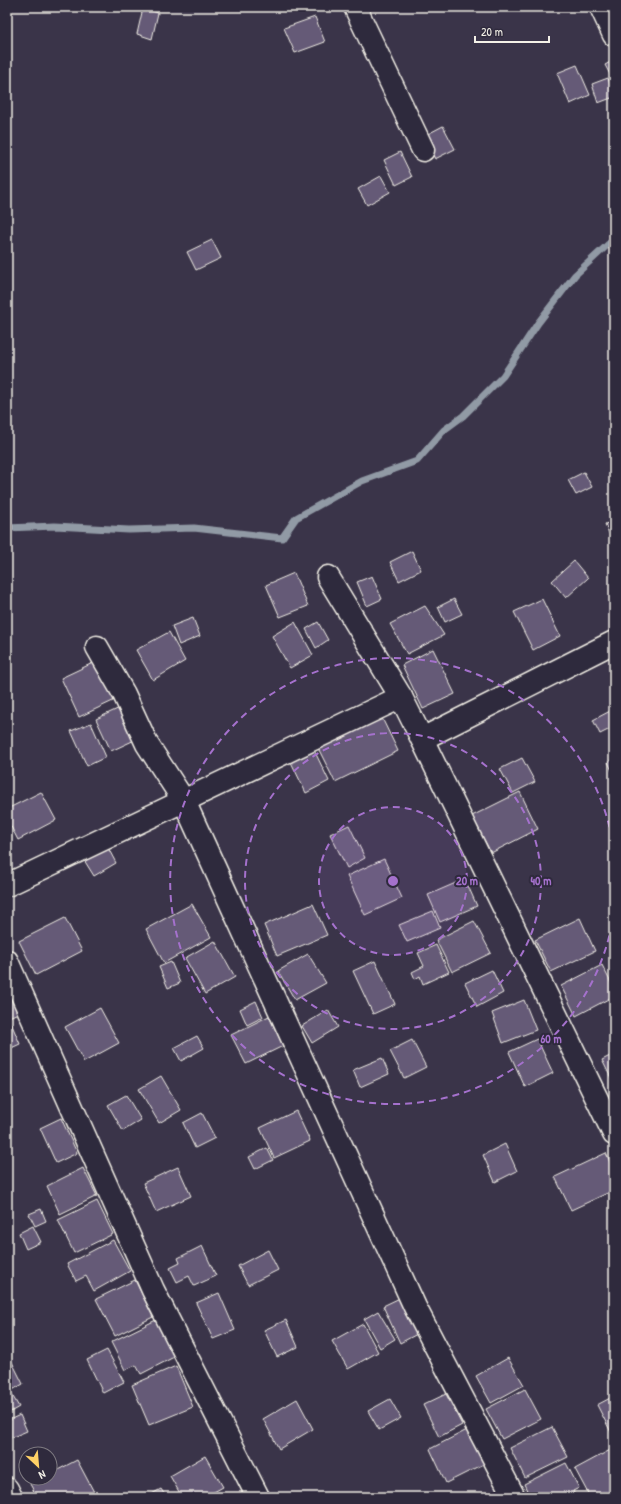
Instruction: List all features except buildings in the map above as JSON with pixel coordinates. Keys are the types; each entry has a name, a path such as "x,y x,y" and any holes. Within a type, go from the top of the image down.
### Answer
{"street":[{"path":"355,7 423,150"},
{"path":"601,7 614,36"},
{"path":"328,577 401,697 614,1134"},
{"path":"422,739 614,642"},
{"path":"97,647 124,694 147,744 184,801 415,1307 514,1497"},
{"path":"7,885 401,697"},
{"path":"7,961 153,1290 258,1497"},
{"path":"7,1489 11,1497"}],"waterway":[{"path":"7,528 55,526 129,530 194,528 282,538 296,518 362,481 417,461 444,430 463,416 503,376 538,323 575,275 614,239"}]}
